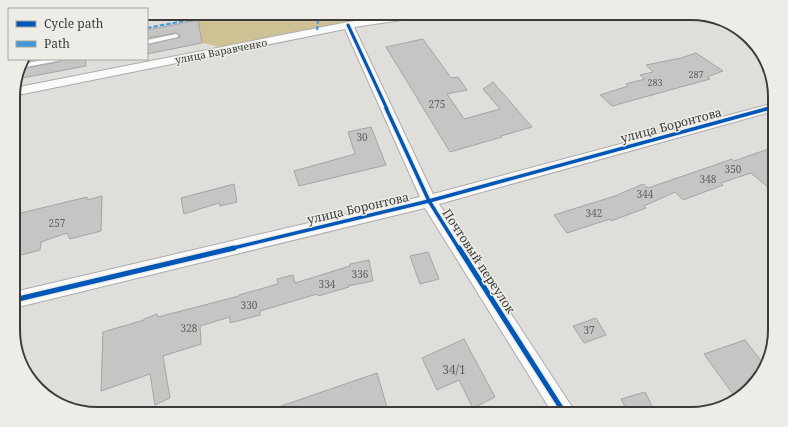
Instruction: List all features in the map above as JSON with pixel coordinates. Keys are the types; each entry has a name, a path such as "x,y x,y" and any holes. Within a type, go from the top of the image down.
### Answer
{"street":[{"name":"улица Варавченко","path":"20,91 348,24 377,20"},
{"name":"Почтовый переулок","path":"348,24 430,201 561,407"},
{"name":"улица Боронтова","path":"20,299 430,201 768,109"}],"lane":[{"path":"148,42 176,36"},
{"path":"28,65 53,60"}],"shaded area":[{"path":"195,20 344,20 348,25 230,49 202,43"}],"building":[{"path":"198,20 202,43 148,54 148,45 180,37 179,34 176,33 148,38 148,30"},
{"path":"423,39 451,78 458,77 467,90 447,94 464,119 500,109 483,89 493,82 532,127 450,152 386,47"},
{"path":"696,53 723,71 707,77 710,79 612,106 600,95 628,86 626,84 645,79 640,75 653,72 646,65 681,58"},
{"path":"61,60 85,60 86,66 22,78 26,68 58,62"},
{"path":"371,127 386,165 299,186 294,171 355,154 348,132"},
{"path":"768,149 768,187 751,173 721,183 723,185 683,200 675,192 644,206 646,208 611,221 610,219 567,233 554,215 615,196 643,184 648,188 732,159 734,161"},
{"path":"234,184 237,202 220,206 219,203 184,214 181,198"},
{"path":"102,196 101,231 70,239 67,233 41,242 40,250 20,255 20,213 87,197 87,200"},
{"path":"428,252 439,279 420,284 410,256"},
{"path":"369,260 373,281 348,286 349,287 318,296 317,294 260,311 260,315 230,323 230,317 200,326 201,344 163,356 170,398 155,405 150,374 101,391 103,332 144,320 157,314 158,317 239,296 278,284 277,279 293,275 295,283 350,266 350,264"},
{"path":"596,318 606,335 584,343 573,326"},
{"path":"464,339 495,397 472,407 459,380 437,390 422,358"},
{"path":"745,340 761,361 749,381 733,394 704,354"},
{"path":"377,373 387,407 278,407"},
{"path":"645,392 652,407 625,407 621,399"}],"marked path":[{"path":"148,28 189,20"},
{"path":"317,31 318,20"}],"cycle path":[{"path":"348,25 429,201 561,407"},
{"path":"20,299 429,201 768,109"}]}
